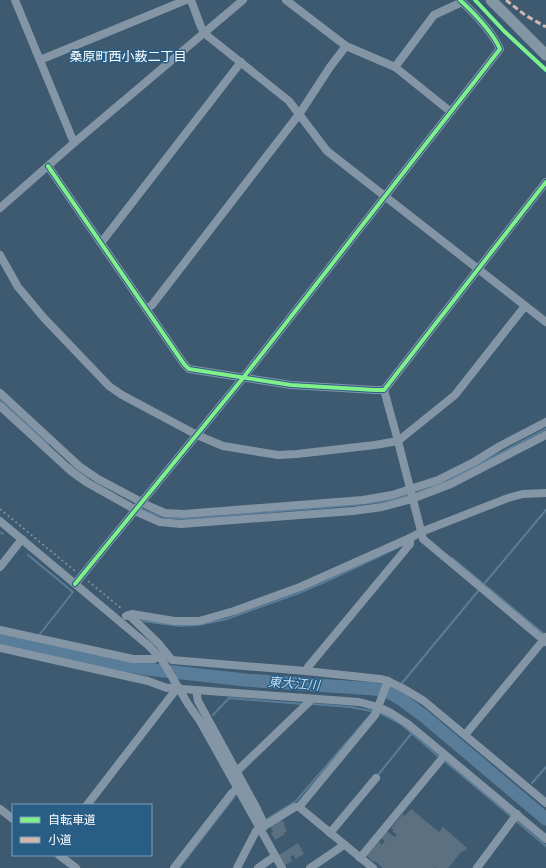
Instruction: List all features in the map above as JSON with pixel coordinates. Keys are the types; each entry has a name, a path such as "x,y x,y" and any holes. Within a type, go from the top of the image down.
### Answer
{"main road":[{"path":"491,0 546,55"}],"street":[{"path":"16,0 72,138 75,142"},
{"path":"40,60 186,0"},
{"path":"190,0 204,33 289,101 300,113 328,151 546,322"},
{"path":"0,208 75,142 243,0"},
{"path":"286,0 346,46 395,66 451,112"},
{"path":"75,584 243,378 500,49 497,42 480,21 461,1 434,15 395,66"},
{"path":"146,308 152,304 300,113 330,67 346,46"},
{"path":"100,242 104,239 241,62"},
{"path":"48,166 184,364 189,369 291,385 384,390"},
{"path":"384,390 546,182"},
{"path":"0,255 18,287 44,318 108,386 197,435 223,446 278,455 375,445 398,441 455,395 525,306"},
{"path":"384,390 423,539 545,640 465,735"},
{"path":"0,393 79,466 160,522 180,524 353,511 382,507 411,495 546,422"},
{"path":"0,406 72,472 86,482 138,508"},
{"path":"411,495 451,484 546,435"},
{"path":"119,621 123,617 132,614 174,621 200,621 234,611 300,587 421,532 508,498 524,494 546,493"},
{"path":"0,521 149,646 160,658 200,721 238,788 263,827"},
{"path":"306,671 410,544 410,538"},
{"path":"0,567 22,539"},
{"path":"129,615 160,644 172,660 306,671 380,679 404,689 424,700 546,803"},
{"path":"0,630 133,659 160,658"},
{"path":"0,648 148,681 167,688 177,685"},
{"path":"237,868 256,831 295,807 299,807 375,715 387,683"},
{"path":"177,685 182,689 359,702 379,705 408,724 546,839"},
{"path":"88,804 177,685"},
{"path":"196,690 198,701 256,807 275,856 282,868"},
{"path":"237,771 309,702 310,699"},
{"path":"360,858 445,755"},
{"path":"330,833 376,778"},
{"path":"174,868 232,793 238,788"},
{"path":"299,807 373,868"},
{"path":"0,809 12,818"},
{"path":"476,868 517,814"},
{"path":"310,868 344,845"},
{"path":"60,856 76,868"},
{"path":"258,868 275,856"}],"path":[{"path":"475,0 504,31 546,70"},
{"path":"0,508 129,615"}],"building":[{"path":"411,809 439,832 443,827 467,848 463,852 462,851 448,868 383,868 367,856 379,842 382,845 385,841 381,838 386,831 395,837 397,835 391,828 403,814 405,816"},
{"path":"280,820 285,824 284,825 287,831 275,840 271,833 273,832 270,826"},
{"path":"298,843 304,854 296,859 293,855 290,857 292,861 285,865 279,855"}],"waterway":[{"path":"0,400 48,444"},
{"path":"414,494 451,479 546,429"},
{"path":"70,465 89,479"},
{"path":"140,508 162,516 186,519 355,505 385,501 409,495"},
{"path":"484,584 546,510"},
{"path":"141,621 181,626 198,625 227,619 299,593 405,544"},
{"path":"28,555 73,592 40,634"},
{"path":"452,558 544,634"},
{"path":"402,683 479,590"},
{"name":"東大江川","path":"0,639 147,669 245,680 374,689 390,693 425,717 546,819"},
{"path":"213,715 229,698 303,704"},
{"path":"267,819 296,801 372,713 372,711 350,707 313,704"},
{"path":"380,713 401,724 439,757"},
{"path":"378,775 411,734"},
{"path":"446,762 512,817"},
{"path":"532,783 546,767"},
{"path":"179,868 235,796"},
{"path":"516,821 546,846"}],"marked path":[{"path":"506,0 525,15 546,27"}],"cycle path":[{"path":"75,584 243,378 500,49 488,29 460,0"},
{"path":"475,0 504,31 546,70"},
{"path":"48,166 184,364 189,369 291,385 375,390 384,390 546,182"}],"district":[{"name":"桑原町西小薮二丁目","path":"128,56"}]}
